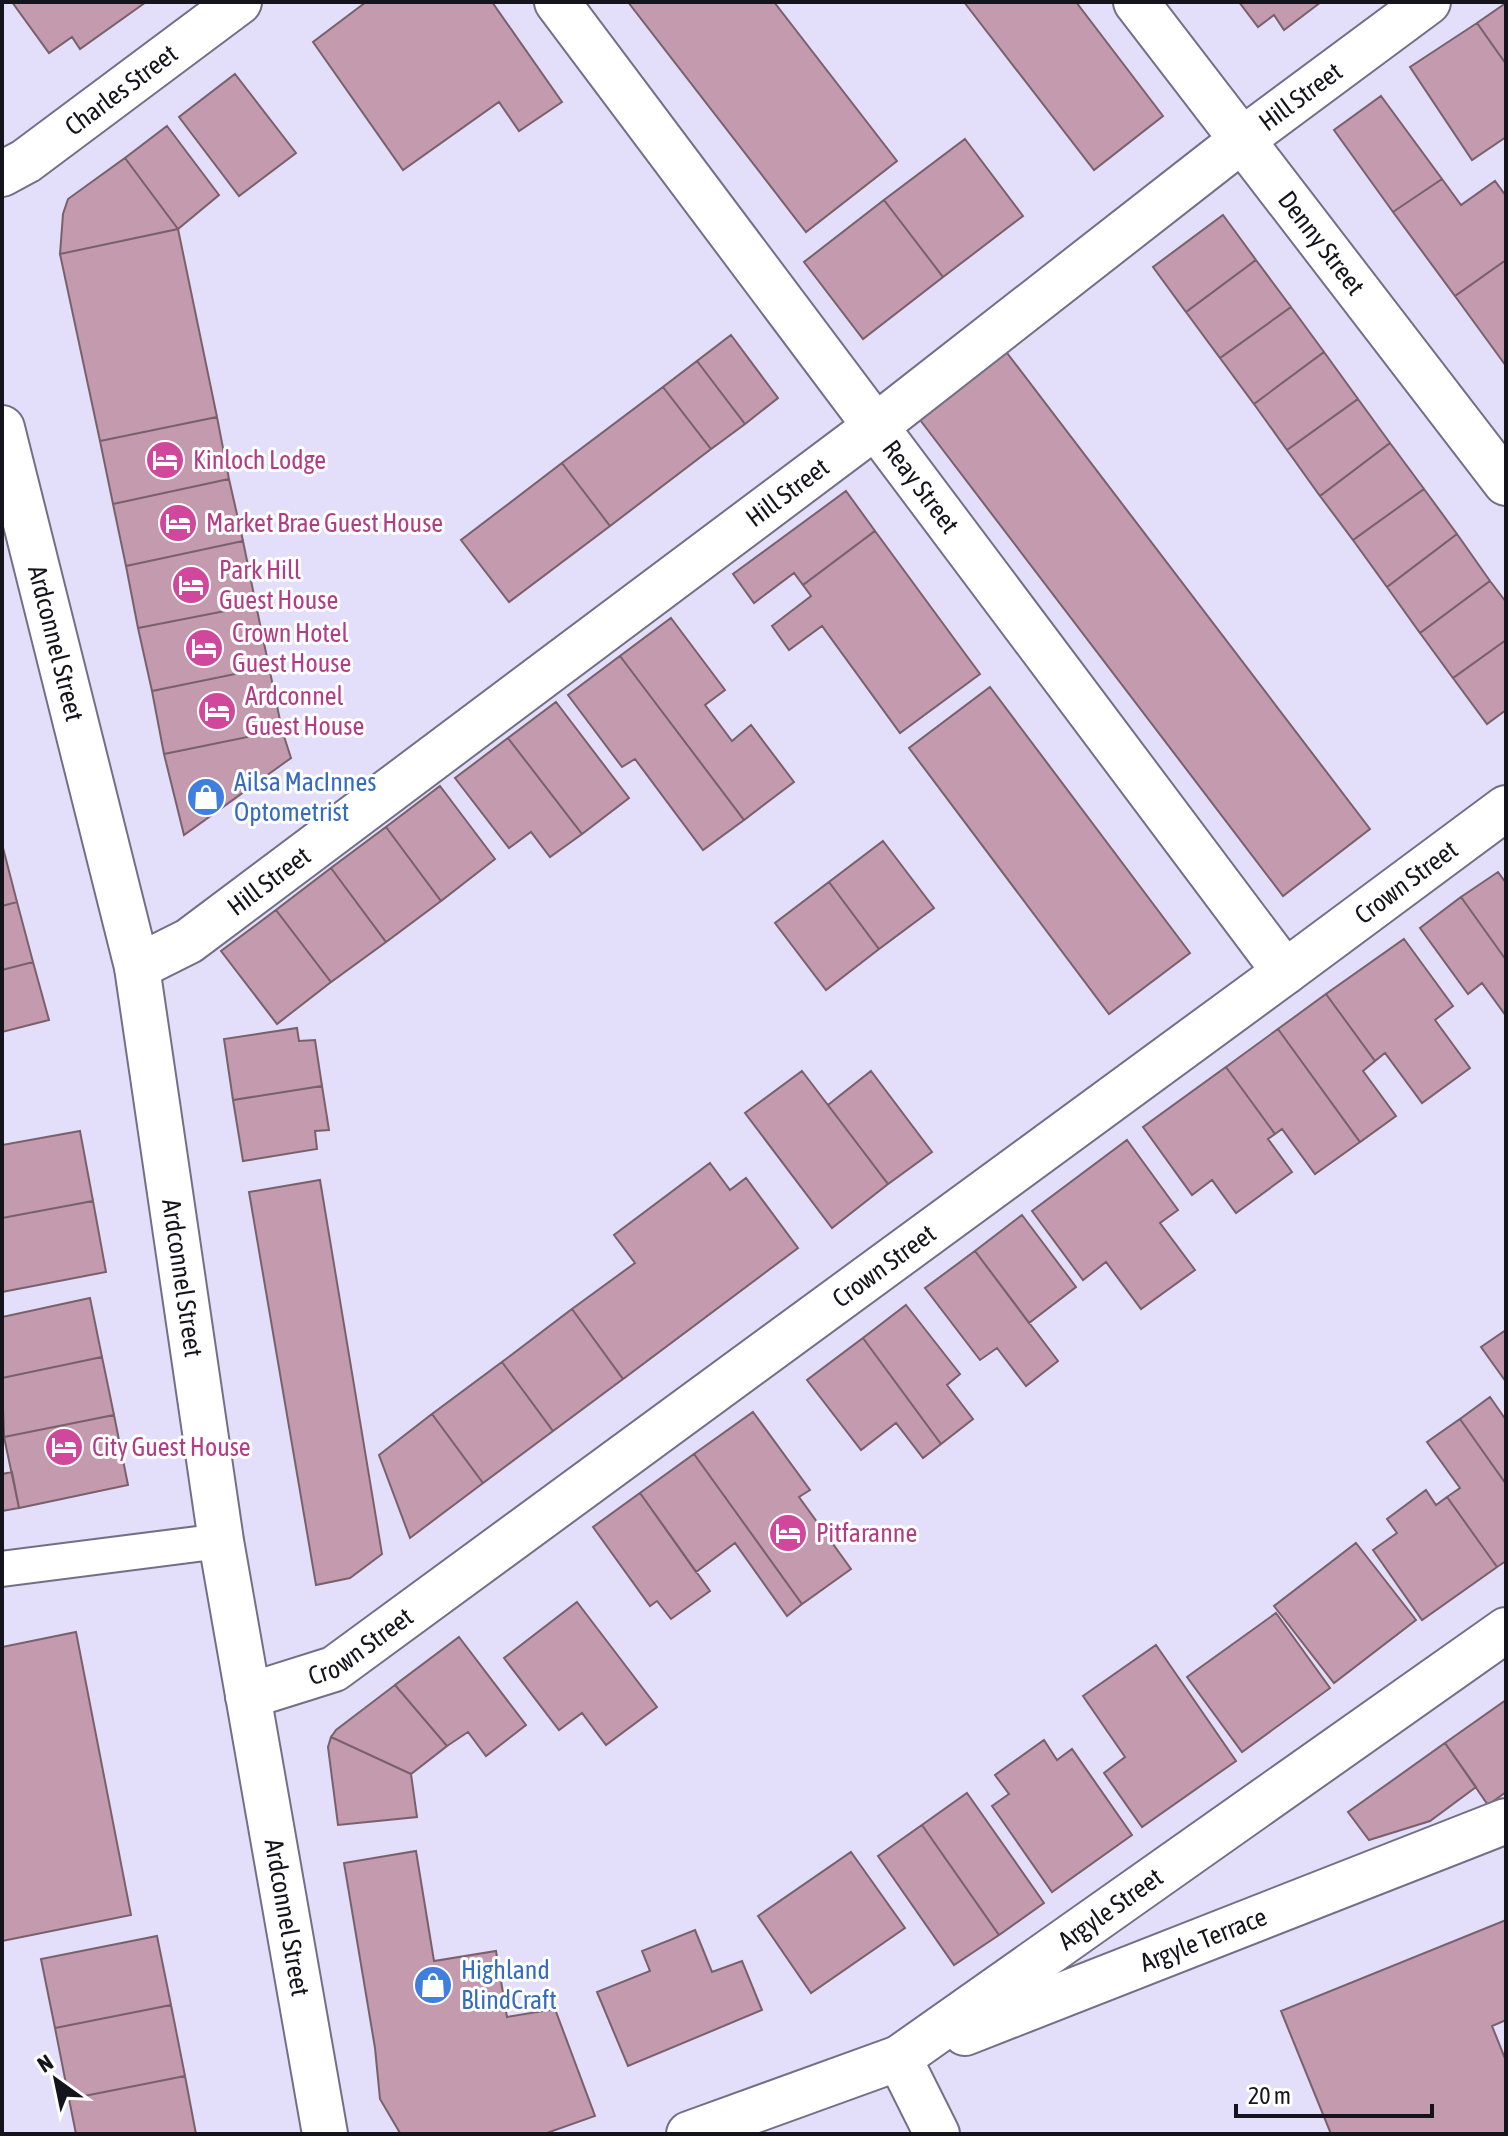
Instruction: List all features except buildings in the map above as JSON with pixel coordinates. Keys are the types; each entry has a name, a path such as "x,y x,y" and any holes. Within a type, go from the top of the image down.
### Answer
{"street":[{"name":"Charles Street","path":"2,174 26,161 239,2"},
{"name":"Reay Street","path":"557,2 1285,972"},
{"name":"Denny Street","path":"1136,2 1506,483"},
{"name":"Hill Street","path":"137,967 189,941 876,426 1242,140 1428,2"},
{"name":"Ardconnel Street","path":"2,428 137,967 221,1541 325,2134"},
{"name":"Crown Street","path":"248,1696 334,1669 1506,808"},
{"name":"Argyle Street","path":"689,2134 899,2058 1506,1630"},
{"name":"Argyle Terrace","path":"899,2058 1506,1821"},
{"path":"899,2058 937,2134"}],"lane":[{"path":"2,1569 221,1541"}],"place":[{"name":"Kinloch Lodge","path":"165,460"},
{"name":"Market Brae Guest House","path":"178,523"},
{"name":"Park Hill Guest House","path":"191,585"},
{"name":"Crown Hotel Guest House","path":"204,648"},
{"name":"Ardconnel Guest House","path":"217,711"},
{"name":"Ailsa MacInnes Optometrist","path":"206,797"},
{"name":"City Guest House","path":"64,1447"},
{"name":"Pitfaranne","path":"788,1533"},
{"name":"Highland BlindCraft","path":"433,1985"}]}
